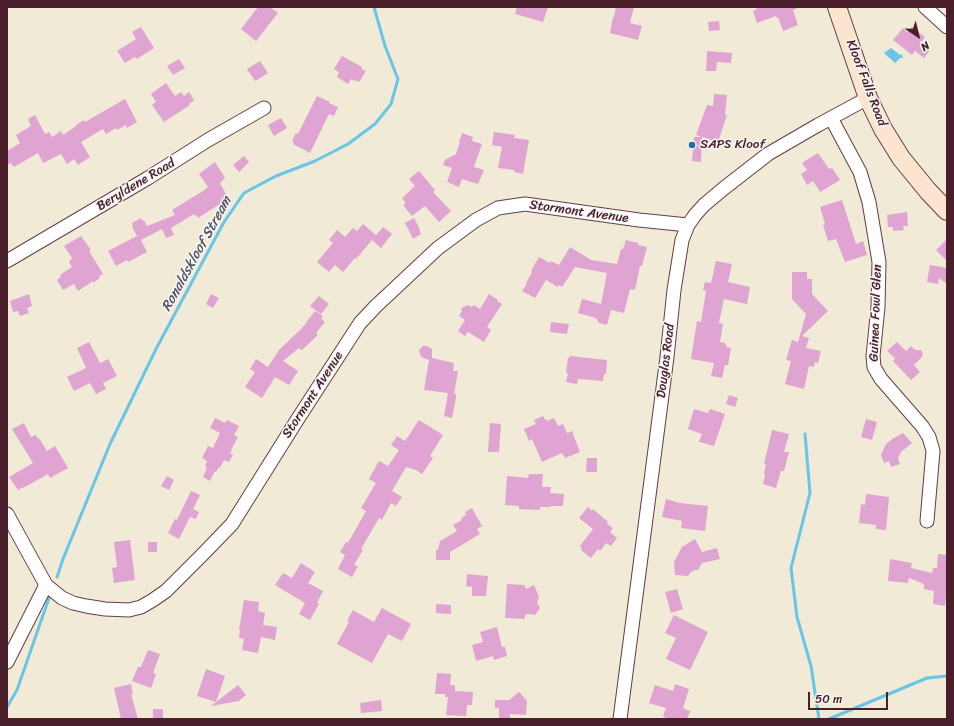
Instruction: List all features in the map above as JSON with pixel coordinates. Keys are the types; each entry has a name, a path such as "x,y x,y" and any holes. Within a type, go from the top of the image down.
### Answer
{"main road":[{"name":"Kloof Falls Road","path":"837,7 868,98 883,129 901,158 928,191 947,211"}],"street":[{"path":"925,7 947,27"},
{"name":"Douglas Road","path":"620,719 676,276 682,240 688,225 704,206 723,189 768,154 868,98"},
{"name":"Beryldene Road","path":"7,261 264,108"},
{"name":"Guinea Fowl Glen","path":"831,118 860,172 869,202 879,262 878,307 873,356 874,367 881,379 922,426 929,437 933,451 927,521"},
{"name":"Stormont Avenue","path":"7,514 46,584 62,598 74,603 105,609 129,610 142,607 166,591 232,524 298,417 360,323 438,248 481,217 498,208 525,204 639,220 688,225"},
{"path":"7,662 46,584"}],"water":[{"path":"891,48 900,55 902,54 903,58 900,58 895,63 884,53"}],"building":[{"path":"258,7 270,7 278,13 256,41 241,29"},
{"path":"517,7 548,7 543,22 515,14"},
{"path":"616,7 634,7 630,23 642,26 638,40 610,33"},
{"path":"756,7 798,7 793,10 798,25 783,31 778,17 777,18 776,16 757,23 753,11 757,9"},
{"path":"719,21 720,30 709,31 708,22"},
{"path":"141,27 154,48 137,59 135,57 125,63 117,51 136,39 132,32"},
{"path":"912,27 925,37 921,43 930,50 924,58 915,51 912,55 893,40 903,28 907,32"},
{"path":"707,51 732,53 731,63 717,62 716,71 706,71"},
{"path":"342,56 362,67 361,69 366,71 359,82 351,79 348,84 337,77 339,72 334,69"},
{"path":"179,59 185,68 173,75 167,66"},
{"path":"260,61 268,73 255,81 247,69"},
{"path":"166,83 175,96 181,92 184,96 189,92 194,100 189,104 190,105 164,122 152,105 156,102 151,94"},
{"path":"714,94 727,95 725,115 727,115 718,142 696,135 707,105 713,106"},
{"path":"317,96 338,107 334,116 329,114 310,153 293,144 294,142 292,141 296,133 298,134"},
{"path":"125,99 137,122 127,128 126,125 117,130 116,128 106,134 103,129 81,142 90,157 78,165 74,159 67,164 61,154 43,163 38,153 14,167 11,163 7,165 7,151 20,143 16,135 31,126 28,119 35,115 45,134 49,132 52,137 61,131 63,135 84,120 85,122"},
{"path":"281,118 287,128 274,136 268,125"},
{"path":"494,132 515,135 514,138 529,140 523,174 514,172 514,170 498,168 502,147 492,145"},
{"path":"462,133 473,137 472,141 482,144 474,167 484,170 478,184 462,179 459,187 447,182 452,168 443,165 445,160 456,154"},
{"path":"694,137 702,137 701,162 692,161"},
{"path":"818,153 829,169 832,168 840,180 820,192 813,181 807,185 801,174 807,170 802,163"},
{"path":"244,156 249,162 239,172 233,165"},
{"path":"215,162 225,178 220,183 227,196 221,199 223,202 198,218 194,214 171,228 174,235 166,238 162,229 141,240 147,252 128,262 127,260 116,266 108,251 137,236 132,227 132,223 141,218 147,226 175,215 172,210 208,187 199,174"},
{"path":"419,171 435,190 433,192 451,211 439,222 425,206 412,216 403,205 406,203 402,198 415,186 409,179"},
{"path":"842,200 856,244 863,241 867,255 845,262 836,239 828,241 823,225 825,224 820,207"},
{"path":"907,212 908,226 903,226 904,230 893,231 893,227 888,227 887,215"},
{"path":"414,218 421,234 413,239 405,223"},
{"path":"363,224 376,235 383,227 392,234 381,248 372,240 343,272 335,265 329,272 317,262 333,243 329,240 337,230 345,237 353,228 357,231"},
{"path":"81,236 91,250 89,251 103,274 93,283 93,281 78,291 74,284 63,290 57,280 61,277 60,275 72,267 69,262 72,258 64,246"},
{"path":"947,239 947,261 936,250"},
{"path":"626,240 647,247 642,266 640,266 635,290 630,289 624,313 611,310 607,325 599,323 596,318 578,313 582,299 601,304 607,273 575,267 562,287 559,285 558,287 546,280 535,298 522,291 527,284 526,283 532,272 531,271 539,257 550,263 551,261 559,265 570,247 591,260 617,264 621,249 623,249"},
{"path":"716,261 732,264 728,282 750,287 747,304 724,299 719,323 723,324 720,342 725,343 727,345 726,347 731,348 728,365 725,365 722,378 711,376 714,363 691,359 697,321 701,322 706,291 703,290 705,282 711,283"},
{"path":"930,265 947,268 947,284 939,278 938,284 927,282"},
{"path":"792,272 807,272 807,279 812,279 812,294 828,311 802,336 809,338 806,348 821,351 818,363 815,362 814,367 809,366 804,389 785,384 791,361 786,360 792,340 798,342 806,314 792,299"},
{"path":"29,294 32,306 27,308 29,313 20,316 18,311 13,312 10,301"},
{"path":"211,294 219,298 213,308 206,304"},
{"path":"489,294 502,304 487,327 491,330 484,342 468,332 465,336 458,331 465,320 459,316 462,311 461,308 468,305 472,307 474,305 480,309"},
{"path":"319,296 329,304 321,314 310,306"},
{"path":"315,311 323,316 321,319 325,322 316,333 318,335 302,350 299,348 283,361 298,371 289,385 275,377 262,398 245,387 255,372 250,369 256,359 268,367 279,350 301,329"},
{"path":"551,322 569,324 567,334 550,332"},
{"path":"89,342 100,363 108,359 117,376 103,383 106,389 96,394 90,383 74,391 67,377 86,368 77,348"},
{"path":"897,342 906,351 911,346 915,350 921,350 923,354 914,365 920,372 911,380 893,361 895,358 887,351"},
{"path":"423,346 427,346 432,349 432,358 454,363 453,371 458,371 454,394 456,394 456,398 452,418 444,416 448,393 424,390 429,360 420,355 419,350"},
{"path":"570,356 607,360 606,374 604,374 603,381 578,379 577,384 566,382 568,373 566,373 568,358"},
{"path":"729,395 738,398 735,407 726,404"},
{"path":"694,409 708,413 710,409 725,414 714,446 699,442 702,434 688,429"},
{"path":"543,416 547,421 554,418 558,426 563,424 567,433 572,431 580,452 565,458 562,453 542,462 532,439 529,441 524,429 536,424 534,420"},
{"path":"215,418 225,423 227,420 239,426 234,435 238,437 230,453 233,455 229,462 224,460 220,468 219,467 216,472 215,471 210,481 203,477 207,468 205,466 207,461 202,458 208,446 213,448 220,433 210,428"},
{"path":"866,419 877,422 872,440 861,437"},
{"path":"419,420 443,435 430,456 433,458 422,474 416,470 406,467 392,491 402,497 396,506 391,503 382,520 379,518 361,549 363,550 354,565 358,566 352,577 338,569 345,555 340,552 346,542 348,543 366,511 361,508 376,483 369,479 379,461 388,466 399,450 391,445 397,436 405,441"},
{"path":"24,423 31,437 36,435 47,451 55,446 68,468 50,478 48,474 18,490 9,477 33,463 12,429"},
{"path":"490,423 501,424 499,452 488,452"},
{"path":"772,430 789,434 784,452 789,452 784,471 781,471 776,488 763,484 766,465 764,464"},
{"path":"903,433 912,443 901,452 898,458 900,464 891,467 889,461 884,463 881,455 886,444"},
{"path":"587,458 597,458 597,472 586,472"},
{"path":"529,474 543,474 542,487 551,487 550,493 564,494 563,506 540,507 540,510 519,509 519,506 505,505 507,476 528,478"},
{"path":"167,476 174,480 169,490 161,486"},
{"path":"191,491 200,495 193,509 199,512 196,519 190,517 179,539 168,533 175,519 177,520"},
{"path":"866,494 889,497 886,530 876,529 876,525 859,523 861,504 865,505"},
{"path":"666,499 680,503 708,506 705,531 681,528 682,521 662,517"},
{"path":"588,507 592,511 593,509 608,522 607,524 613,528 610,532 617,538 611,546 606,543 600,551 598,549 591,558 581,550 582,548 580,546 593,529 579,518"},
{"path":"472,508 482,526 477,529 480,534 450,552 450,560 436,560 436,550 438,550 440,541 457,531 453,525 462,520 461,518 466,515 465,512"},
{"path":"695,539 702,552 717,548 720,559 702,563 698,570 694,570 688,576 675,575 674,562 682,547"},
{"path":"130,540 135,580 114,583 112,568 117,567 114,542"},
{"path":"148,542 157,542 157,552 148,552"},
{"path":"938,554 947,555 947,590 945,606 933,604 934,591 924,589 924,584 909,578 908,583 888,581 890,559 912,563 911,568 932,573 933,568 937,568"},
{"path":"301,563 315,572 308,583 323,591 317,603 319,604 310,620 299,614 305,603 275,585 283,573 292,578"},
{"path":"467,574 488,576 486,596 472,596 472,587 466,586"},
{"path":"507,584 524,585 526,589 534,585 539,597 537,603 540,608 535,615 526,614 524,619 505,618"},
{"path":"677,589 683,609 671,613 665,592"},
{"path":"244,600 259,602 258,611 265,613 263,625 277,627 275,640 261,637 258,653 242,650 244,639 239,638 239,630"},
{"path":"436,604 451,605 451,614 436,613"},
{"path":"382,608 411,624 402,641 388,634 372,663 337,644 349,622 347,621 353,610 374,622"},
{"path":"674,615 708,632 690,670 666,659 676,638 665,633"},
{"path":"497,627 502,647 505,647 507,656 494,660 493,656 476,661 472,645 483,642 480,632"},
{"path":"148,650 160,654 153,673 156,674 151,688 132,681 138,667 141,667"},
{"path":"206,669 225,676 216,702 197,696"},
{"path":"437,673 451,674 450,685 455,685 455,691 473,692 472,705 467,705 466,716 446,715 448,697 445,697 445,694 435,694"},
{"path":"131,684 133,694 131,694 138,719 121,719 114,688"},
{"path":"675,684 689,689 683,708 690,711 687,719 665,719 663,716 666,708 649,703 655,685 673,691"},
{"path":"238,685 246,695 239,701 211,706"},
{"path":"519,692 527,701 526,715 510,714 510,718 499,718 499,708 495,708 495,700 509,700"},
{"path":"381,700 382,711 361,713 360,703"},
{"path":"153,709 163,709 163,719 153,719"}],"waterway":[{"name":"Ronaldskloof Stream","path":"57,577 110,444 156,349 224,222 244,193 276,176 315,161 348,144 375,124 391,104 398,79 385,46 374,7"},
{"path":"805,434 810,493 791,568 797,617 811,666 819,719"},
{"name":"Ronaldskloof Stream","path":"7,707 17,690 49,598"},
{"path":"829,719 927,678 947,676"}],"place":[{"name":"SAPS Kloof","path":"692,145"}]}
